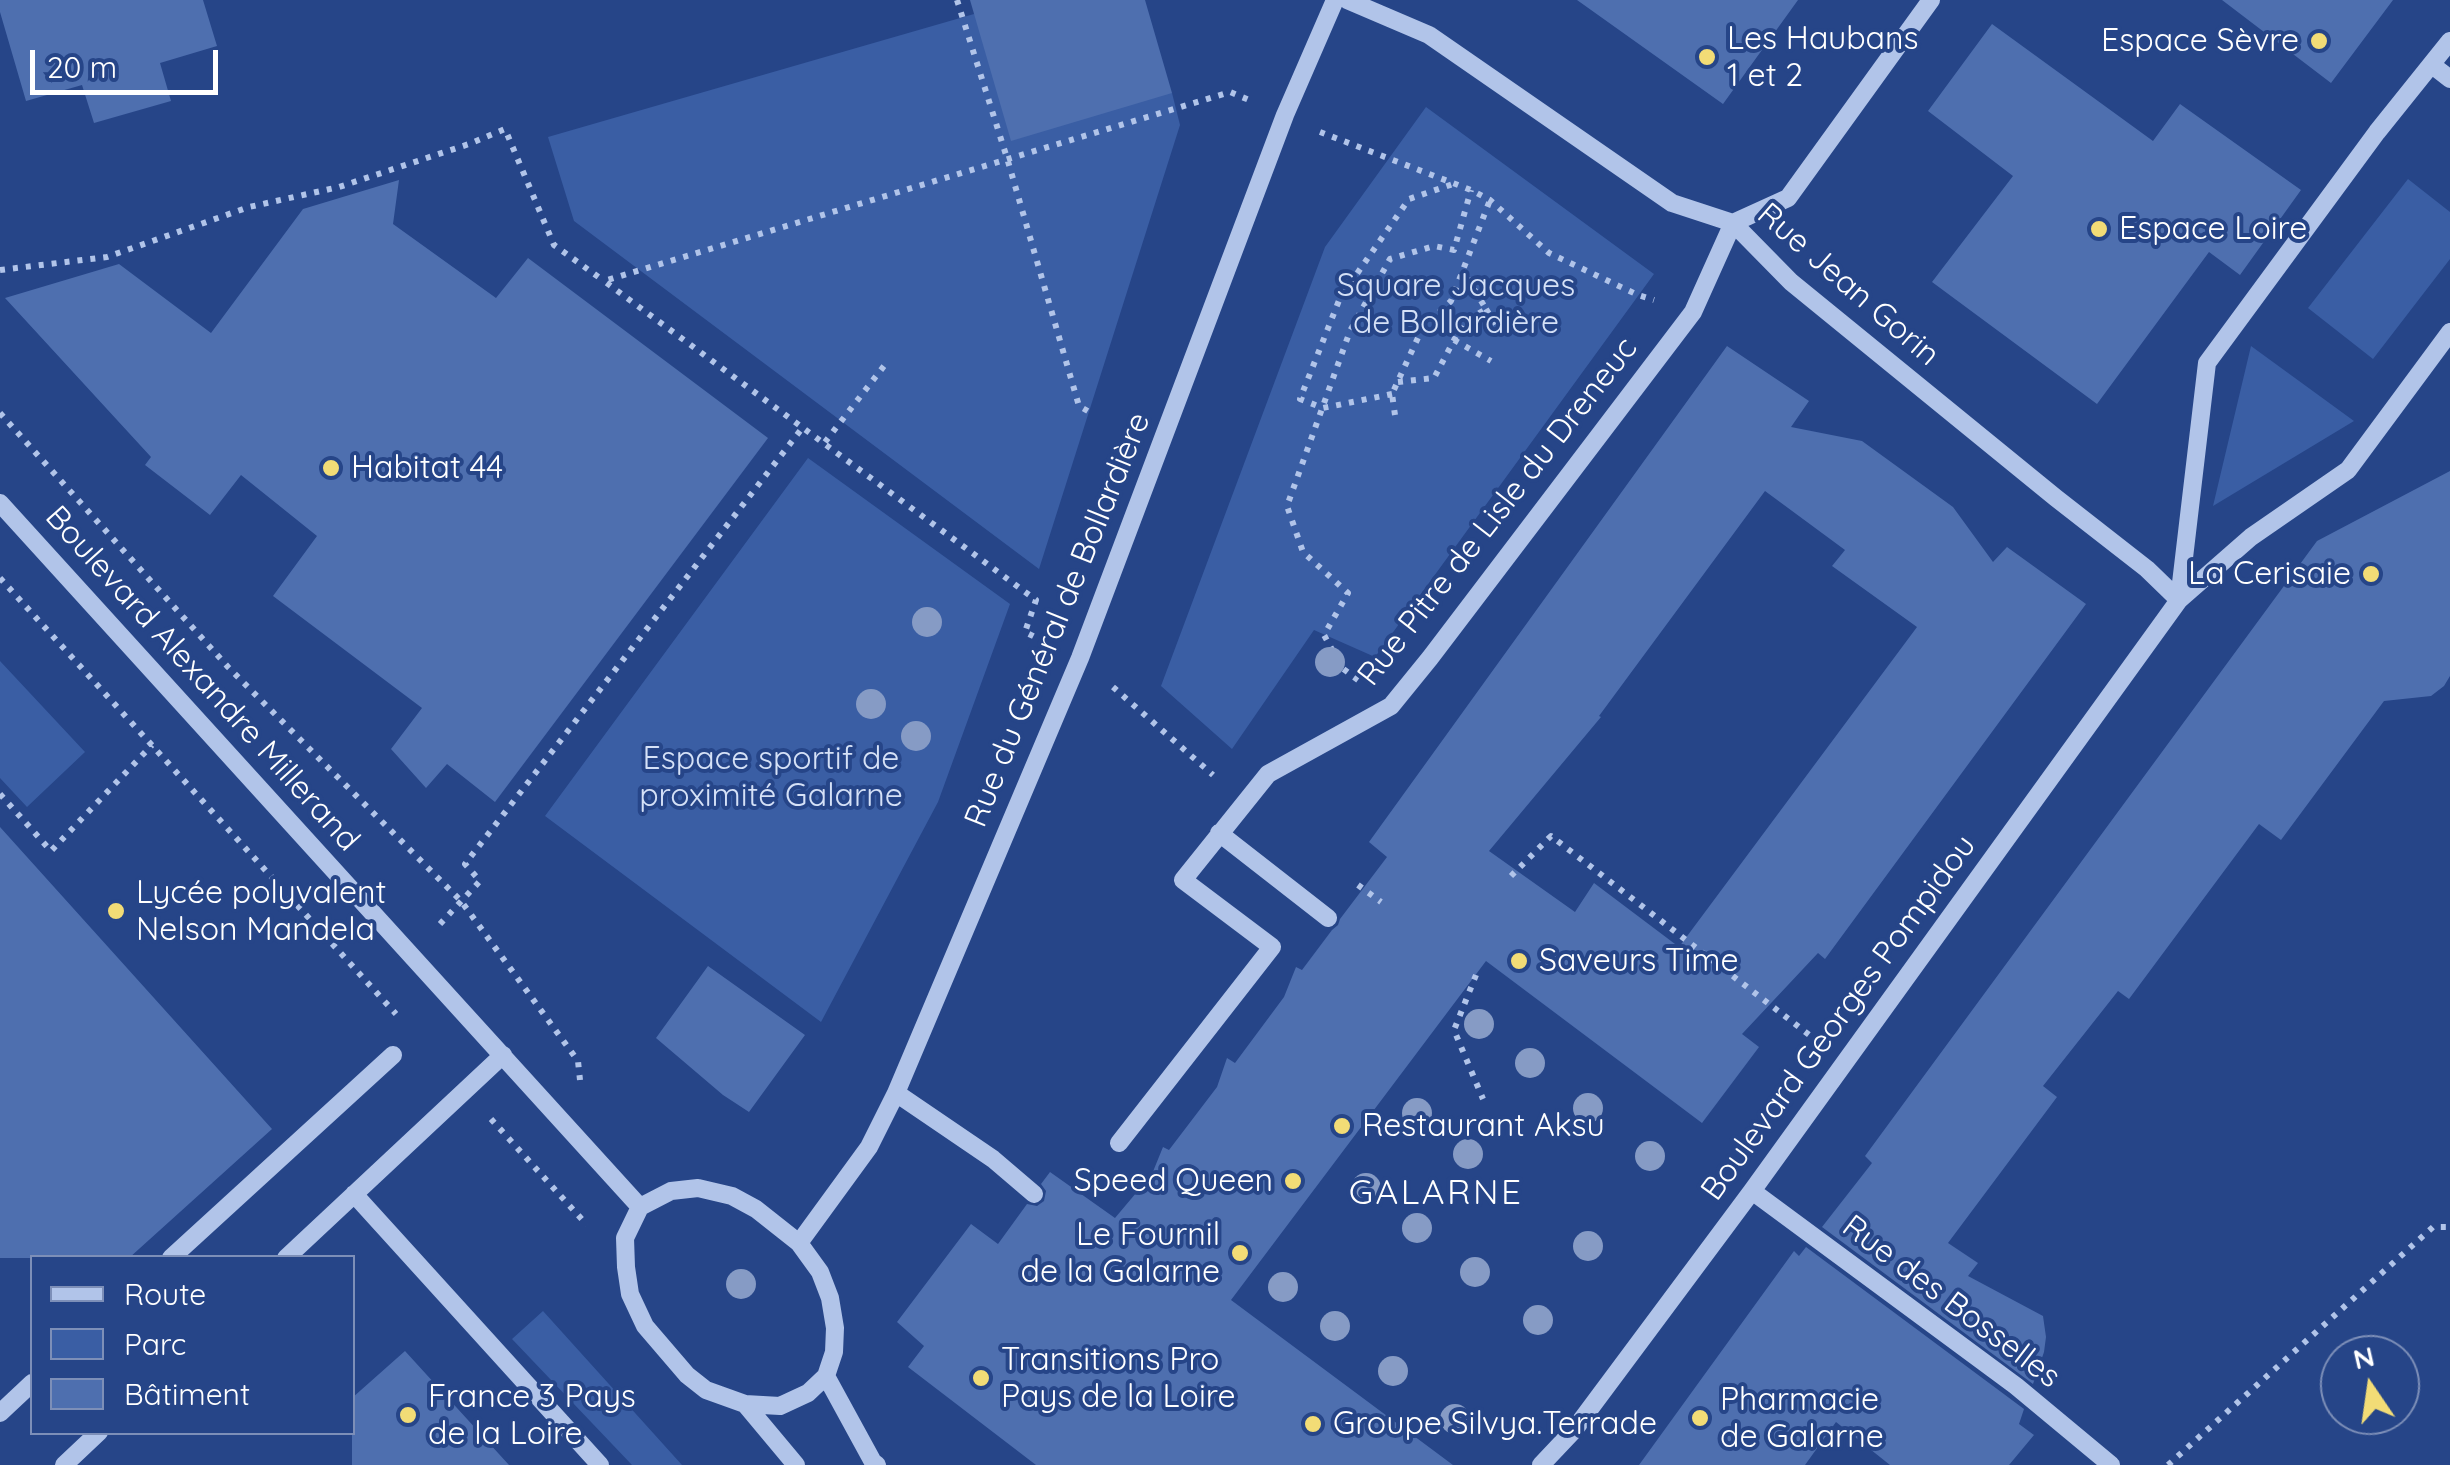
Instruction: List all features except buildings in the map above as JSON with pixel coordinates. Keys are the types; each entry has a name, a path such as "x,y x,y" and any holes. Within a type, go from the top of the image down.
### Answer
{"street":[{"name":"Rue du Général de Bollardière","path":"798,1243 869,1147 896,1092 1080,658 1285,115 1335,0"},
{"name":"Rue Jean Gorin","path":"1347,0 1429,35 1672,203 1732,223 1791,282 2147,569 2179,600"},
{"path":"1732,223 1788,198 1930,0"},
{"name":"Boulevard Georges Pompidou","path":"2179,600 2207,363 2450,41"},
{"path":"2432,65 2450,79"},
{"name":"Rue Pitre de Lisle du Dreneuc","path":"1119,1143 1272,947 1183,880 1268,774 1390,706 1693,312 1732,223"},
{"name":"Boulevard Georges Pompidou","path":"1542,1465 1574,1430 1752,1191 2179,600 2251,537 2348,470 2450,332"},
{"name":"Boulevard Alexandre Millerand","path":"0,503 640,1208"},
{"path":"1219,834 1328,918"},
{"path":"289,1255 503,1054"},
{"path":"174,1255 393,1055"},
{"path":"896,1092 993,1159 1034,1194"},
{"path":"698,1188 732,1196 777,1224 820,1272 830,1298 834,1352 826,1376 808,1393 780,1406 745,1404 706,1390 687,1375 645,1326 630,1294 626,1238 640,1208 671,1191 698,1188"},
{"name":"Rue des Bosselles","path":"1752,1191 2016,1386 2111,1465"},
{"path":"354,1194 600,1465"},
{"path":"826,1376 877,1465"},
{"path":"0,1412 30,1385"},
{"path":"745,1404 796,1465"},
{"path":"64,1465 96,1435"}],"path":[{"path":"957,0 1079,406 1094,414"},
{"path":"604,281 1230,92 1332,138 1471,190 1490,200 1549,253 1638,294 1693,312"},
{"path":"0,270 106,258 249,207 339,186 506,129 554,245 1036,600 1025,632 1080,658 1244,802"},
{"path":"1392,394 1322,408 1300,399 1340,298 1409,199 1454,184"},
{"path":"1390,706 1342,668 1324,635 1348,593 1303,552 1288,506 1350,331 1390,260 1434,246 1454,250 1471,190"},
{"path":"1395,415 1392,394 1397,382 1422,329 1451,301 1490,200"},
{"path":"1463,270 1503,336"},
{"path":"1397,382 1434,378 1463,323 1486,309"},
{"path":"1454,340 1491,361"},
{"path":"825,442 884,366"},
{"path":"0,413 228,667 461,901 578,1061 589,1150"},
{"path":"412,954 480,880 465,864 803,427"},
{"path":"0,578 400,1018"},
{"path":"0,794 50,851 187,708"},
{"path":"1511,876 1551,836 1844,1062"},
{"path":"1360,887 1381,902"},
{"path":"1476,975 1454,1030 1484,1099"},
{"path":"465,1090 626,1267"},
{"path":"2168,1465 2433,1227 2450,1227"}],"green space":[{"path":"974,14 1172,93 1180,125 1039,569 574,221 548,137"},
{"name":"Square Jacques de Bollardière","path":"1426,107 1654,274 1375,657 1314,630 1232,749 1161,686 1325,247"},
{"path":"2408,179 2450,212 2450,259 2373,359 2308,308"},
{"path":"2251,346 2354,421 2213,506"},
{"name":"Espace sportif de proximité Galarne","path":"808,458 1010,604 938,802 821,1022 545,816"},
{"path":"0,661 85,752 27,807 0,778"},
{"path":"543,1311 682,1465 632,1465 512,1339"}],"place":[{"name":"Espace Sèvre","path":"2319,41"},
{"name":"Les Haubans 1 et 2","path":"1707,57"},
{"name":"Espace Loire","path":"2099,229"},
{"name":"Habitat 44","path":"331,468"},
{"name":"La Cerisaie","path":"2371,574"},
{"name":"Lycée polyvalent Nelson Mandela","path":"116,911"},
{"name":"Saveurs Time","path":"1519,961"},
{"name":"Restaurant Aksu","path":"1342,1126"},
{"name":"Speed Queen","path":"1293,1181"},
{"name":"Le Fournil de la Galarne","path":"1240,1253"},
{"name":"Transitions Pro Pays de la Loire","path":"981,1378"},
{"name":"France 3 Pays de la Loire","path":"408,1415"},
{"name":"Pharmacie de Galarne","path":"1700,1418"},
{"name":"Groupe Silvya.Terrade","path":"1313,1424"}],"district":[{"name":"GALARNE","path":"1436,1193"}]}
